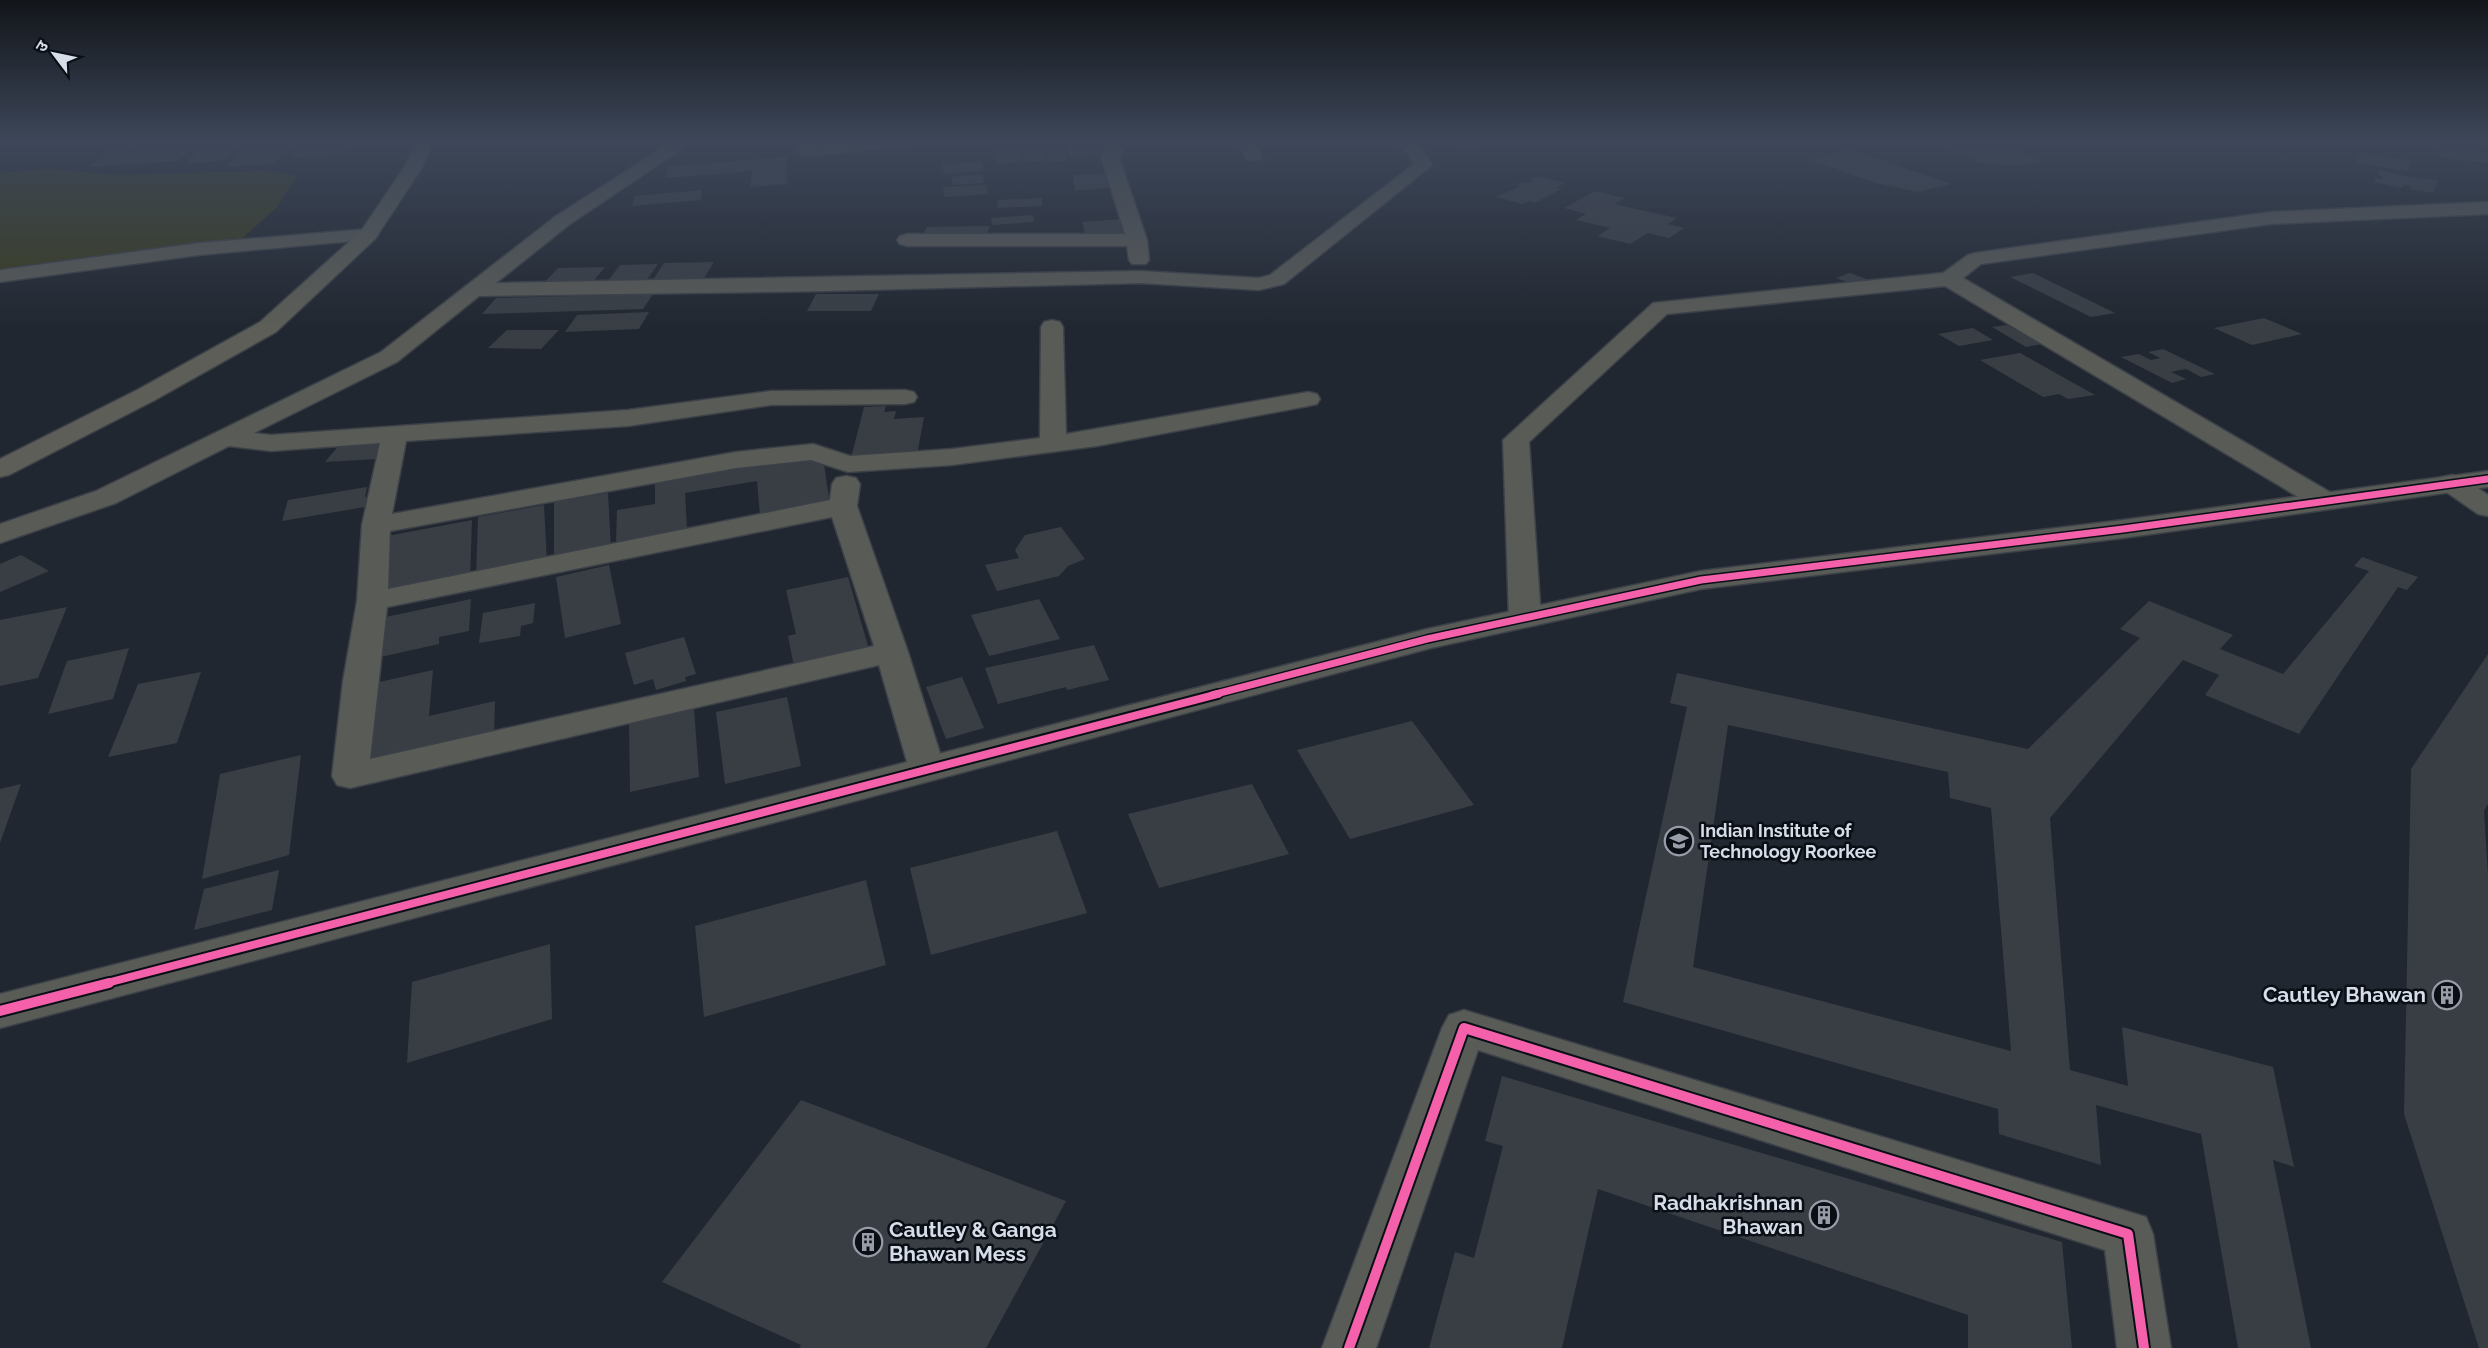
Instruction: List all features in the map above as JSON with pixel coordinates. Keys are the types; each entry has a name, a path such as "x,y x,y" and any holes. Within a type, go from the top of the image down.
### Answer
{"main road":[{"path":"0,470 268,327 368,235 389,203"}],"street":[{"path":"0,534 106,497 389,357 563,220 589,203"},
{"path":"1124,203 1137,240 1140,277"},
{"path":"474,290 825,285 1140,277 1259,284 1277,280 1376,203"},
{"path":"1525,618 1516,440 1661,308 1949,279 1976,259 2271,218 2488,208"},
{"path":"0,276 199,249 368,235"},
{"path":"907,240 1137,240"},
{"path":"1949,279 2325,501"},
{"path":"1052,327 1053,444"},
{"path":"225,438 271,443 628,418 771,398 905,397"},
{"path":"376,525 736,460 813,452 848,465 952,457 1097,438 1308,399"},
{"path":"395,434 376,525 372,601 360,681 350,776 892,652"},
{"path":"848,465 843,506 892,652 927,769"},
{"path":"0,1011 1428,639 1701,580 2123,529 2488,479"},
{"path":"2452,483 2488,508"},
{"path":"372,601 843,506"},
{"path":"1349,1348 1464,1028 2128,1234 2144,1348"}],"green space":[{"path":"0,203 280,203 235,245 0,279"}],"building":[{"path":"633,203 668,203 632,206"},
{"path":"998,203 1042,203 1042,206 997,208"},
{"path":"1573,203 1616,203 1614,204 1677,218 1668,224 1684,228 1669,238 1648,233 1630,244 1597,236 1610,228 1576,220 1586,214 1564,208"},
{"path":"1033,215 1034,222 992,225 991,218"},
{"path":"1122,219 1127,234 1086,237 1082,222"},
{"path":"990,226 986,236 922,237 927,227"},
{"path":"714,262 701,283 650,284 664,263"},
{"path":"658,264 644,284 605,285 620,265"},
{"path":"605,267 590,285 542,285 558,268"},
{"path":"1850,273 1872,281 1858,286 1836,278"},
{"path":"2033,273 2115,313 2091,317 2010,277"},
{"path":"653,294 643,309 482,314 496,298"},
{"path":"816,294 879,294 871,311 807,311"},
{"path":"649,312 639,329 565,332 577,315"},
{"path":"2264,318 2302,334 2252,345 2214,328"},
{"path":"2007,325 2042,344 2026,347 1992,327"},
{"path":"1973,328 1993,340 1959,346 1938,334"},
{"path":"507,330 559,330 541,349 488,348"},
{"path":"2163,349 2215,374 2201,377 2186,369 2171,372 2186,379 2172,383 2121,357 2139,354 2151,360 2160,358 2148,352"},
{"path":"2020,353 2095,395 2068,399 2059,394 2043,397 1980,360"},
{"path":"886,406 884,412 896,411 894,419 924,417 917,455 851,458 864,407"},
{"path":"382,440 378,459 325,462 341,443"},
{"path":"823,457 830,505 760,516 757,481 685,493 687,529 616,542 617,510 655,504 655,482 766,463 767,466"},
{"path":"367,487 365,497 373,496 371,506 282,521 288,500"},
{"path":"608,493 611,549 554,560 554,502"},
{"path":"544,505 547,563 476,577 478,517"},
{"path":"472,520 470,580 379,598 387,536"},
{"path":"1061,527 1085,559 1068,566 1059,576 997,591 985,565 1019,558 1015,550 1025,535"},
{"path":"21,555 49,571 0,592 0,564"},
{"path":"2362,557 2418,577 2407,590 2398,587 2299,734 2205,695 2219,675 2183,660 2050,818 2070,1070 2128,1086 2122,1027 2273,1067 2294,1167 2273,1160 2311,1348 2238,1348 2201,1134 2096,1105 2101,1165 1999,1134 1998,1109 1623,1002 1687,707 1670,703 1677,673 2028,749 2140,638 2120,629 2149,601 2233,635 2220,649 2283,674 2369,571 2354,566","holes":["1728,725 1948,772 1950,798 1991,808 2011,1051 1693,967"]},
{"path":"609,565 621,624 565,638 556,577"},
{"path":"848,577 871,656 795,672 788,636 796,634 786,590"},
{"path":"471,599 469,631 439,637 439,644 376,658 381,618"},
{"path":"1039,599 1060,639 989,656 971,615"},
{"path":"535,603 533,623 521,626 520,636 479,643 483,613"},
{"path":"67,607 38,678 0,686 0,620"},
{"path":"684,637 696,674 685,677 686,681 656,690 653,679 634,685 625,653"},
{"path":"1094,645 1109,680 1067,690 1066,687 998,704 985,668"},
{"path":"129,648 113,699 48,714 67,661"},
{"name":"Cautley Bhawan","path":"2488,654 2488,804 2484,811 2488,876 2488,1348 2479,1348 2404,1114 2411,769"},
{"path":"433,670 429,716 495,701 494,737 364,767 375,683"},
{"path":"201,672 177,743 108,757 138,684"},
{"path":"962,677 984,728 946,739 926,687"},
{"path":"787,697 801,766 725,784 716,712"},
{"path":"694,708 699,777 630,792 629,722"},
{"path":"1412,721 1474,805 1350,839 1297,750"},
{"path":"301,755 289,855 202,879 220,774"},
{"path":"21,784 0,843 0,789"},
{"path":"1252,784 1289,854 1159,888 1128,814"},
{"path":"1057,831 1087,913 931,955 910,868"},
{"path":"279,870 272,910 194,930 204,889"},
{"path":"866,880 886,965 704,1017 695,926"},
{"path":"550,944 552,1019 407,1063 412,982"},
{"name":"Radhakrishnan Bhawan","path":"1502,1076 2062,1242 2072,1348 1968,1348 1968,1315 1598,1189 1562,1348 1429,1348 1455,1252 1474,1258 1503,1146 1485,1141"},
{"name":"Cautley & Ganga Bhawan Mess","path":"801,1100 1066,1201 986,1348 799,1348 801,1345 662,1282"}],"cycle path":[{"path":"0,1011 1427,639 1701,580 2123,529 2488,479"},
{"path":"1349,1348 1464,1028 2128,1234 2144,1348"}],"place":[{"name":"Indian Institute of Technology Roorkee","path":"1679,841"},
{"name":"Cautley Bhawan","path":"2447,995"},
{"name":"Radhakrishnan Bhawan","path":"1824,1215"},
{"name":"Cautley & Ganga Bhawan Mess","path":"868,1242"}]}
